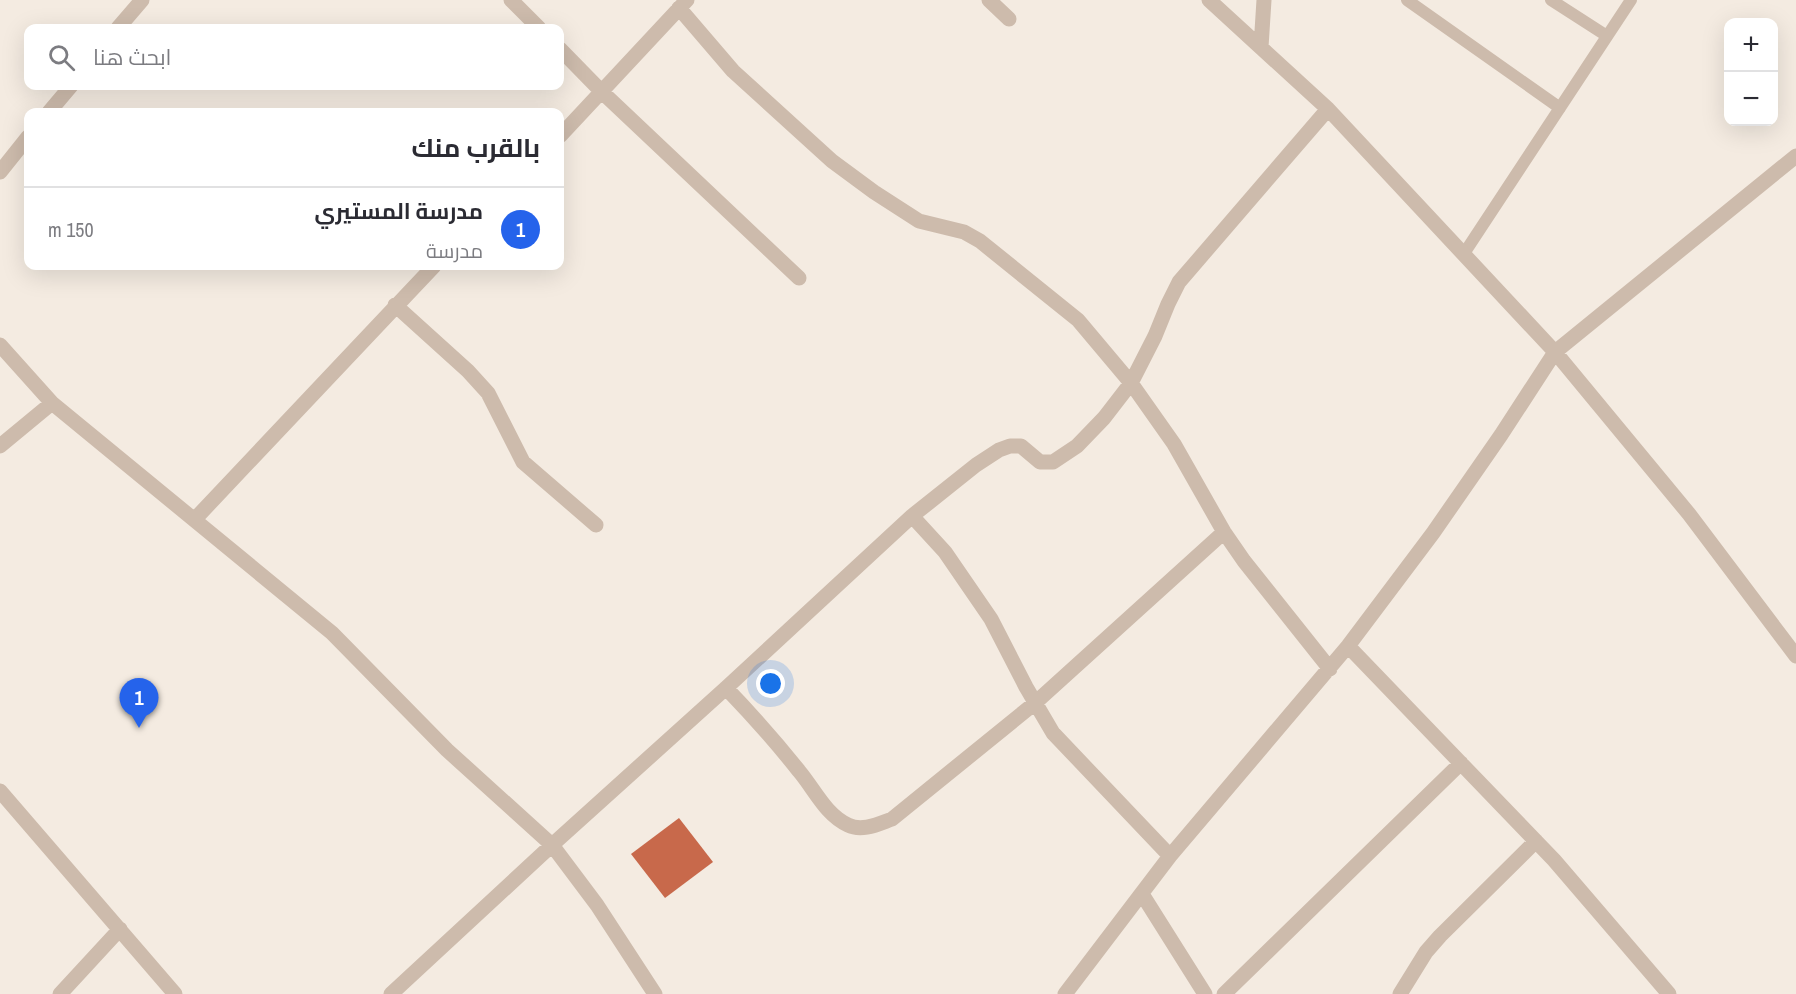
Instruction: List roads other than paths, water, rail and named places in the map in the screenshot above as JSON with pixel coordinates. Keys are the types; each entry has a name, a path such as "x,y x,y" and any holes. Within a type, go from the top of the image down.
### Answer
{"street":[{"path":"121,24 142,0"},
{"path":"511,0 535,24"},
{"path":"989,0 1009,19"},
{"path":"1209,0 1328,109 1555,352 1689,514 1796,656"},
{"path":"1261,47 1264,0"},
{"path":"564,132 683,4 733,71 832,161 919,221 964,232 980,241 1078,320 1131,383 1174,444 1224,532 1258,580 1330,669"},
{"path":"564,53 602,92 799,278"},
{"path":"52,108 68,90"},
{"path":"391,994 912,516 976,465 999,450 1010,446 1021,446 1040,462 1053,462 1077,446 1104,418 1131,383 1179,282 1328,109"},
{"path":"0,172 24,142"},
{"path":"1065,994 1170,856 1348,646 1440,523 1555,352 1796,156"},
{"path":"195,519 430,270"},
{"path":"395,305 468,371 488,393 523,462 596,525"},
{"path":"0,345 52,403 332,633 447,750 552,845 597,905 655,994"},
{"path":"0,446 52,403"},
{"path":"912,516 945,552 991,618 1053,734 1170,856"},
{"path":"726,688 801,772 828,811 849,826 865,828 892,819 1035,702 1224,532"},
{"path":"1348,646 1536,841 1662,991"},
{"path":"1224,994 1461,763"},
{"path":"0,791 175,994"},
{"path":"1400,994 1426,952 1440,936 1536,841"},
{"path":"1142,894 1205,994"},
{"path":"60,994 120,929"}],"lane":[{"path":"1407,0 1560,108"},
{"path":"1551,0 1607,36"},
{"path":"1463,255 1631,0"}],"place":[{"name":"مدرسة المستيري","path":"139,728"}]}
